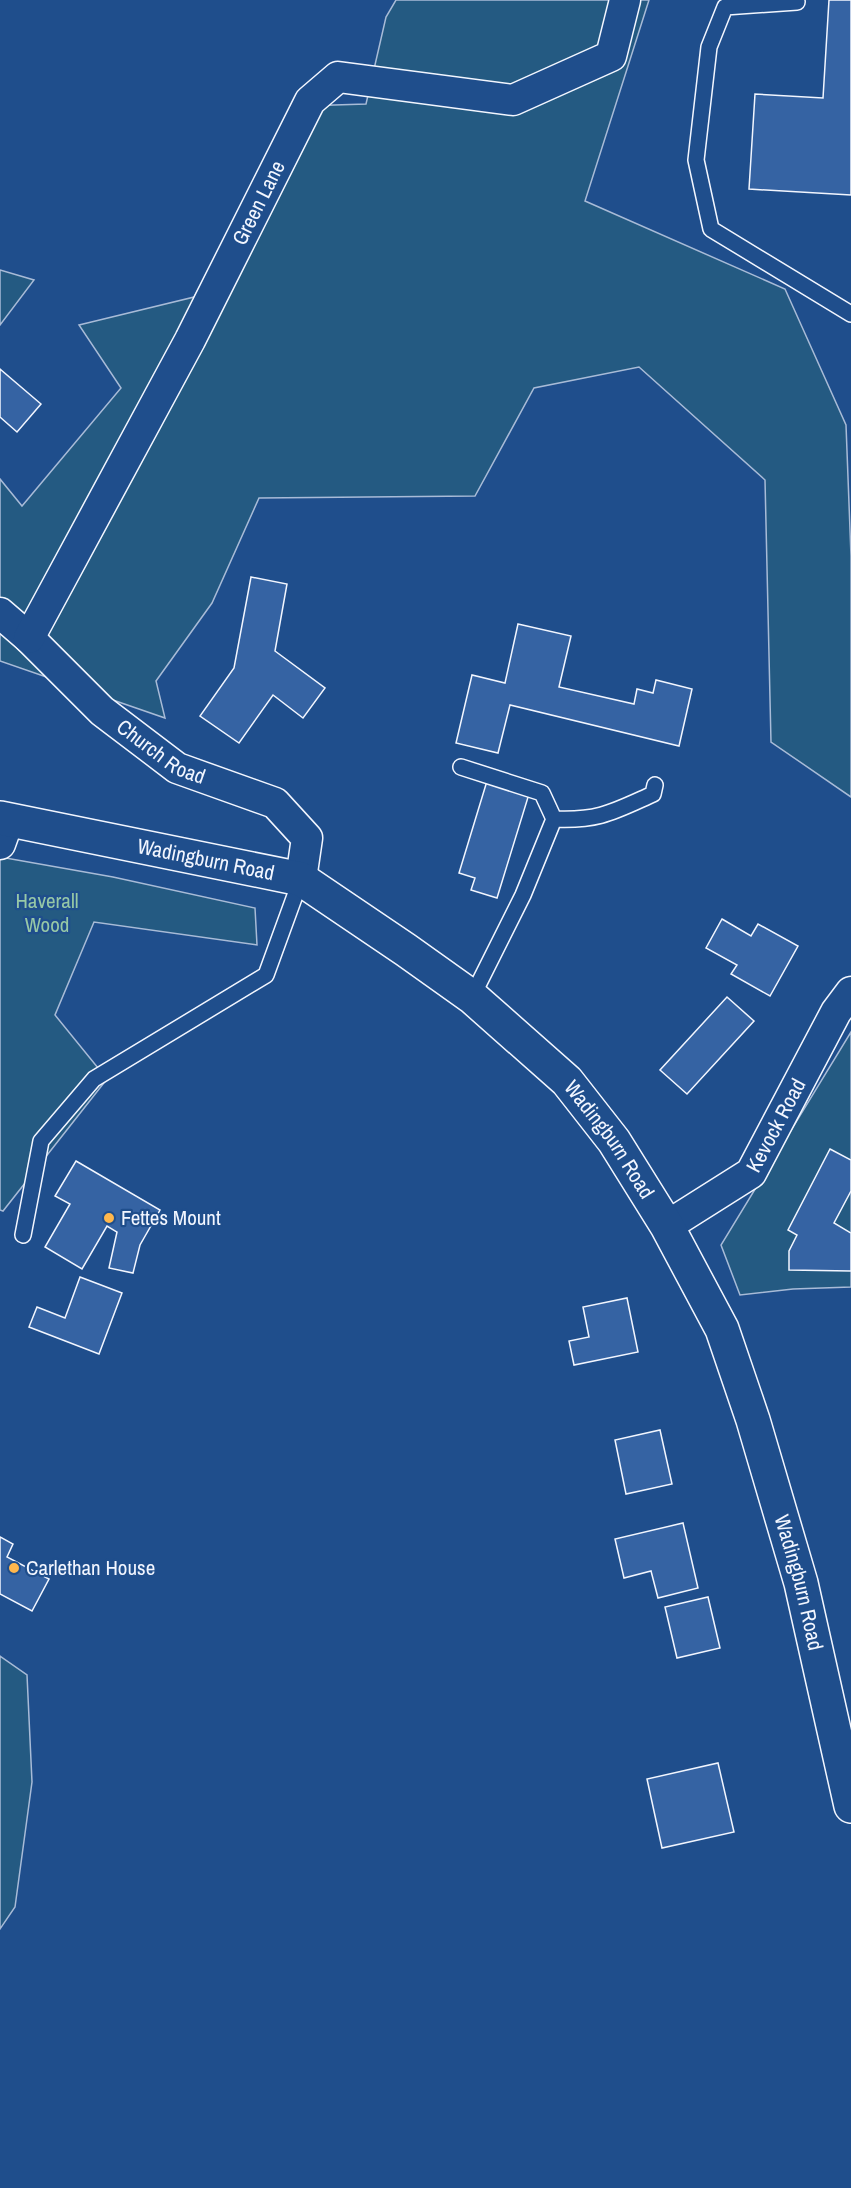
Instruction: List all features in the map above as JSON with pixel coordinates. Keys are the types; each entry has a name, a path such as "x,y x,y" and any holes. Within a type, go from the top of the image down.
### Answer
{"main road":[{"name":"Wadingburn Road","path":"3,827 302,879 472,997 567,1081 614,1142 667,1227 722,1329 753,1420 801,1583 851,1806"}],"street":[{"name":"Green Lane","path":"28,638 190,340 310,101 338,77 513,100 611,56 625,0"},
{"name":"Church Road","path":"0,613 102,711 177,768 275,803 307,838 302,879"},
{"name":"Kevock Road","path":"667,1227 751,1173 836,1012 851,992"}],"lane":[{"path":"797,2 726,7 709,47 696,160 711,229 851,314"},
{"path":"461,767 542,793 554,819 523,895 472,997"},
{"path":"554,819 580,820 605,815 652,794 656,785"},
{"path":"23,1235 41,1141 94,1080 267,975 302,879"}],"green space":[{"path":"396,0 649,0 585,201 785,289 846,425 851,556 851,797 771,742 765,480 639,367 534,388 475,496 259,498 212,603 156,681 165,718 0,661 0,479 22,506 121,388 79,325 194,297 302,106 366,104 386,17"},
{"path":"0,270 34,280 0,325"},
{"name":"Haverall Wood","path":"0,857 113,877 255,908 257,945 94,922 55,1015 107,1079 3,1211 0,1210"},
{"path":"851,1032 851,1287 793,1289 740,1295 721,1245"},
{"path":"0,1656 27,1675 32,1782 15,1907 0,1929"}],"building":[{"path":"829,0 851,0 851,195 749,189 755,94 823,98"},
{"path":"0,369 41,404 17,432 0,417"},
{"path":"251,577 287,584 275,651 325,688 303,718 273,695 239,743 200,716 234,668"},
{"path":"518,624 571,636 559,687 634,704 637,689 653,693 656,680 692,689 679,746 510,705 498,753 456,743 472,675 505,683"},
{"path":"487,781 529,794 497,898 471,890 475,878 459,873"},
{"path":"722,919 751,936 758,924 798,946 770,996 731,974 737,965 706,948"},
{"path":"727,997 754,1021 687,1094 660,1070"},
{"path":"830,1149 851,1160 851,1191 834,1223 851,1233 851,1271 789,1270 789,1251 797,1235 788,1230"},
{"name":"Fettes Mount","path":"76,1161 160,1210 140,1245 133,1273 109,1268 117,1232 107,1226 82,1269 45,1247 70,1204 55,1196"},
{"path":"80,1277 122,1293 99,1354 29,1327 37,1307 65,1318"},
{"path":"627,1298 638,1352 574,1365 569,1341 589,1337 583,1307"},
{"path":"660,1430 672,1484 626,1494 615,1440"},
{"path":"683,1523 698,1588 658,1598 651,1571 624,1578 615,1539"},
{"name":"Carlethan House","path":"0,1537 13,1544 7,1557 49,1579 32,1611 0,1594"},
{"path":"708,1597 720,1648 677,1658 665,1607"},
{"path":"718,1763 734,1832 662,1848 647,1779"}],"place":[{"name":"Fettes Mount","path":"109,1218"},
{"name":"Carlethan House","path":"14,1568"}]}
